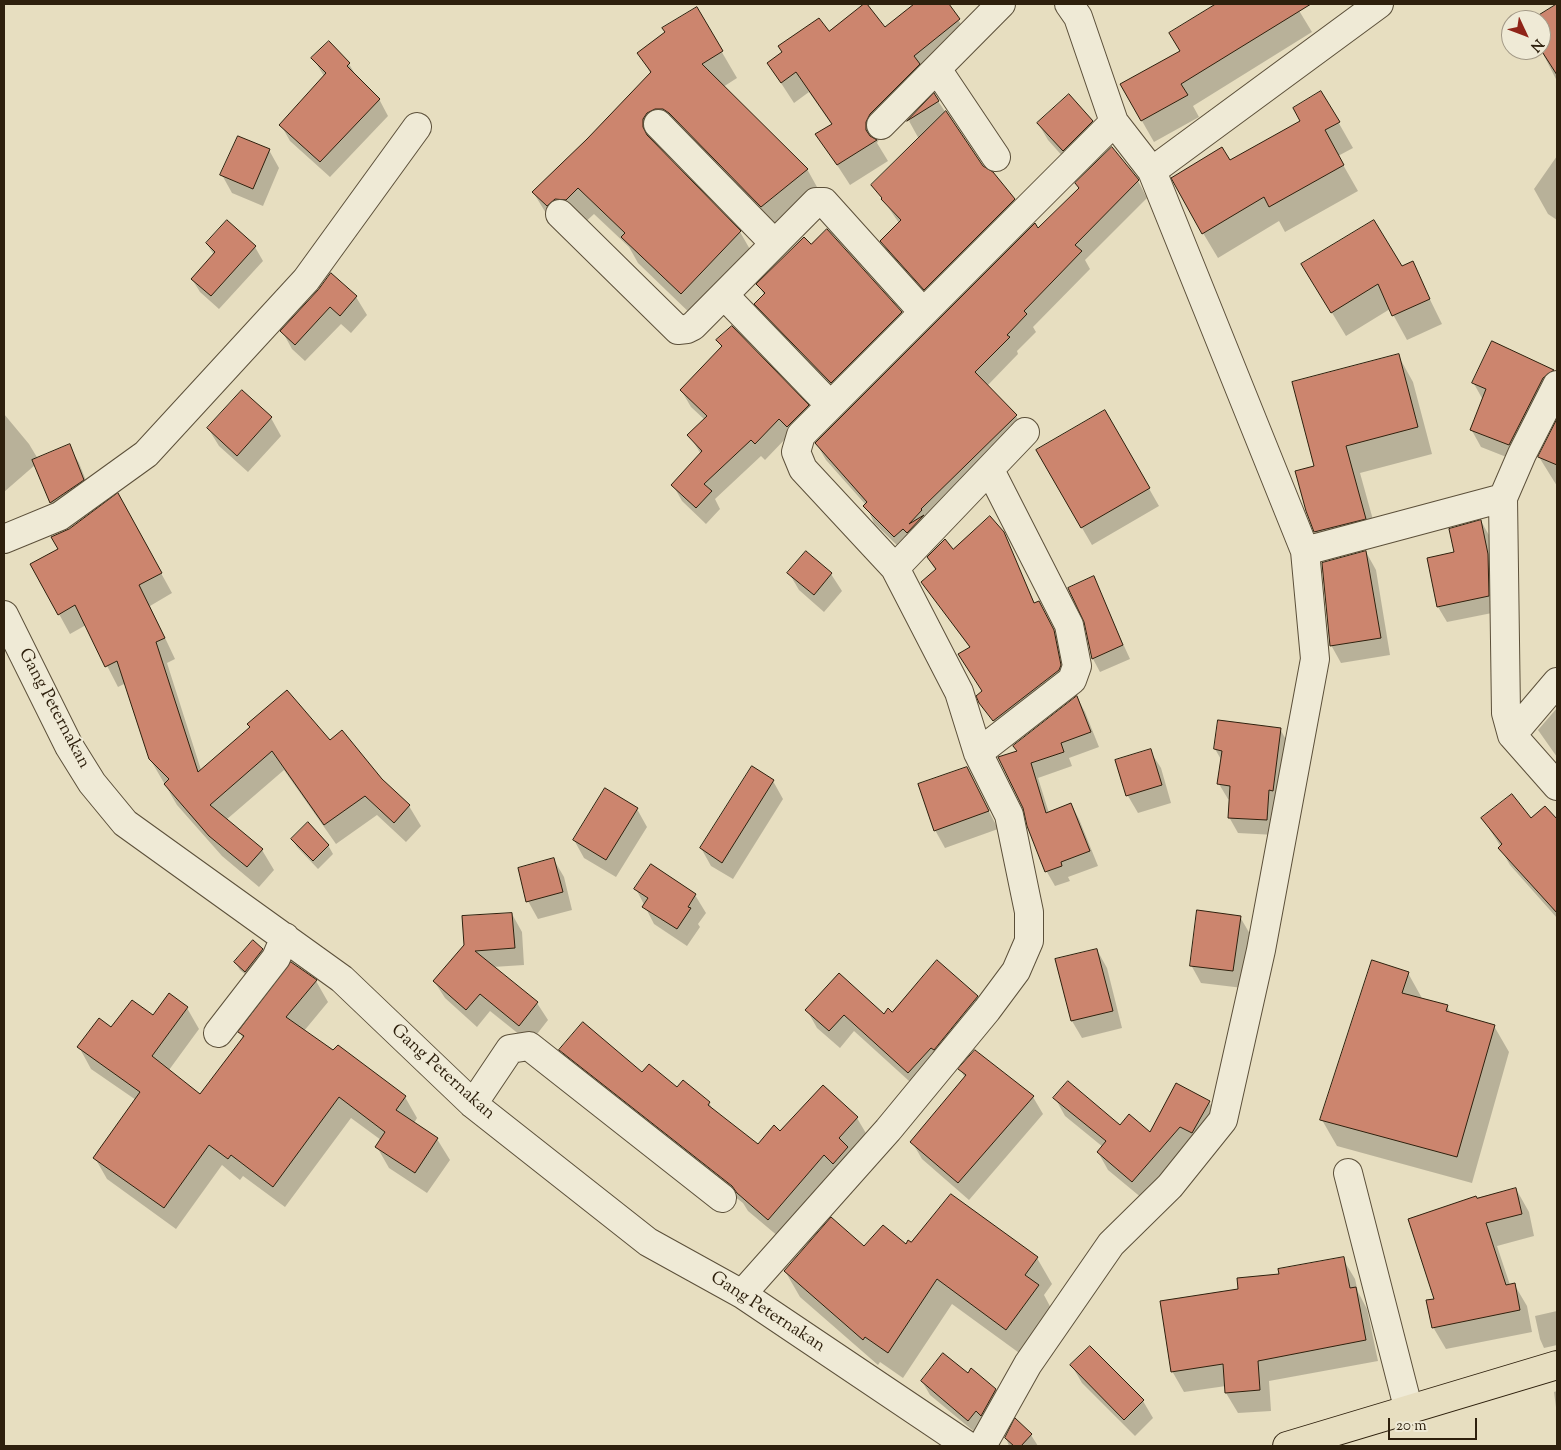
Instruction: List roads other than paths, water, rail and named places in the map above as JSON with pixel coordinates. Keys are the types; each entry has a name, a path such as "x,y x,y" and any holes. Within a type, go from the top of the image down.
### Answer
{"highway":[{"path":"1287,1446 1409,1411 1557,1365"}],"street":[{"path":"881,125 1001,4"},
{"path":"982,1446 1028,1364 1111,1244 1170,1186 1223,1120 1261,950 1315,659 1305,551 1152,172 1114,122 1078,17 1069,4"},
{"path":"1152,172 1379,4"},
{"path":"937,69 996,157"},
{"path":"742,1294 888,1130 987,1010 1016,971 1029,941 1028,912 1009,815 978,753 959,692 895,568 803,469 796,452 801,435 1114,122"},
{"path":"658,124 774,243"},
{"path":"4,538 60,516 146,454 306,280 417,127"},
{"path":"560,214 678,330 693,326 816,202 824,202 923,312"},
{"path":"724,295 830,405"},
{"path":"1557,385 1522,454 1503,498 1506,624 1504,692 1506,713 1512,735 1557,786"},
{"path":"895,568 1025,432"},
{"path":"978,753 1072,680 1077,666 1069,625 990,470"},
{"path":"1305,551 1503,498"},
{"name":"Gang Peternakan","path":"4,615 69,746 92,783 125,823 342,980 473,1104 648,1242 742,1294 968,1446"},
{"path":"1512,735 1557,682"},
{"path":"218,1033 276,958 285,937"},
{"path":"473,1104 510,1049 529,1046 722,1198"},
{"path":"1348,1173 1409,1411"}]}
